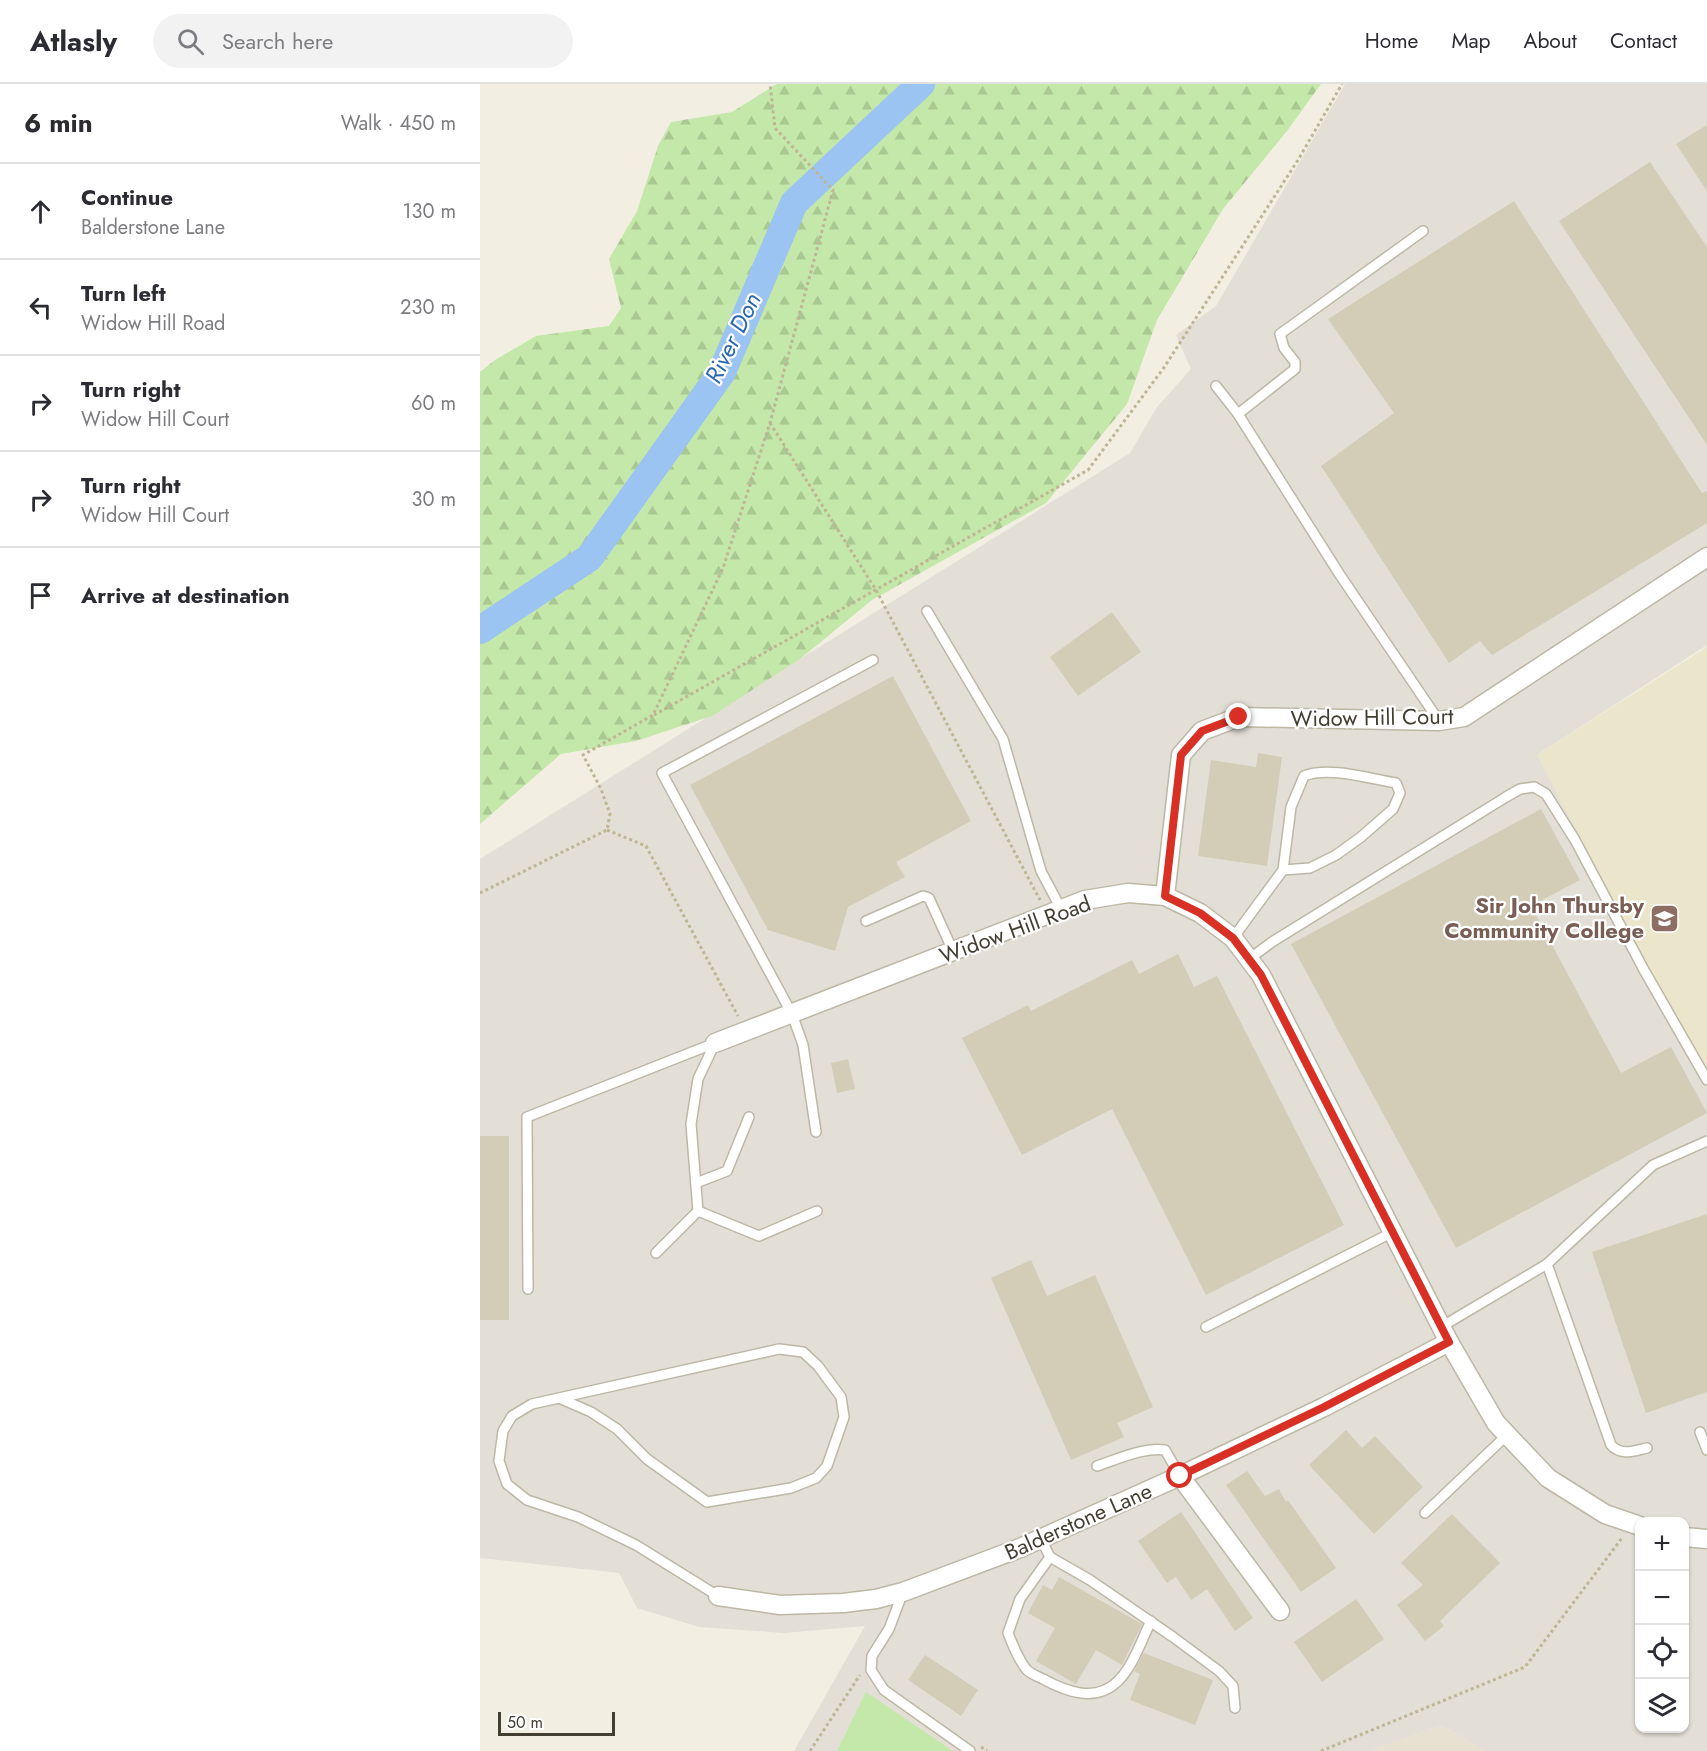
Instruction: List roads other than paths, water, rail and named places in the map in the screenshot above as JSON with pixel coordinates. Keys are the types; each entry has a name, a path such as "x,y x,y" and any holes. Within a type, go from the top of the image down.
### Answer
{"street":[{"name":"Widow Hill Court","path":"1165,896 1181,755 1202,731 1239,717 1439,721 1464,717 1707,557"},
{"name":"Widow Hill Road","path":"715,1043 1085,900 1128,892 1165,896 1200,913 1233,938 1261,975 1445,1334 1496,1423 1548,1478 1605,1514 1635,1524"},
{"name":"Balderstone Lane","path":"718,1596 780,1605 843,1603 876,1599 903,1592 1041,1539 1180,1476 1324,1407 1445,1334"},
{"path":"1180,1476 1280,1611"},
{"path":"1689,1537 1707,1539"}],"lane":[{"path":"1238,414 1295,369 1295,362 1284,348 1280,334 1423,231"},
{"path":"1216,386 1238,414 1334,565 1439,721"},
{"path":"927,611 1003,739 1054,912"},
{"path":"816,1132 803,1045 792,1014 662,773 873,660"},
{"path":"1233,938 1283,870 1291,807 1304,776 1313,773 1333,773 1396,783 1400,793 1393,809 1361,837 1336,855 1310,868 1283,870"},
{"path":"1249,959 1281,936 1506,797 1520,789 1534,787 1546,794 1575,840 1707,1080"},
{"path":"866,921 923,896 929,898 952,951"},
{"path":"656,1252 698,1210 690,1124 698,1079 715,1043"},
{"path":"528,1289 527,1117 715,1043"},
{"path":"696,1183 727,1171 749,1117"},
{"path":"1445,1334 1547,1264 1653,1165 1707,1141"},
{"path":"698,1210 759,1236 817,1211"},
{"path":"1206,1327 1393,1232"},
{"path":"1547,1264 1611,1445 1616,1451 1626,1453 1647,1448"},
{"path":"559,1398 591,1412 617,1429 647,1459 707,1502 790,1488 816,1478 827,1466 844,1417 841,1397 818,1366 803,1352 779,1349 532,1404 512,1416 502,1431 499,1461 507,1484 527,1500 578,1517 636,1545 718,1596"},
{"path":"1700,1432 1707,1450"},
{"path":"1425,1513 1507,1435"},
{"path":"1097,1466 1144,1450 1158,1449 1165,1450 1180,1476"},
{"path":"1041,1539 1050,1557 1090,1580 1151,1621 1219,1671 1233,1686 1235,1708"},
{"path":"1050,1557 1020,1599 1008,1633 1017,1655 1028,1671 1062,1689 1086,1694 1106,1689 1116,1683 1125,1672 1151,1621"},
{"path":"903,1592 889,1629 872,1656 871,1670 884,1690 970,1751"}],"waterway":[{"name":"River Don","path":"480,630 589,558 722,372 794,203 921,84"}],"place":[{"name":"Sir John Thursby Community College","path":"1665,918"}]}
